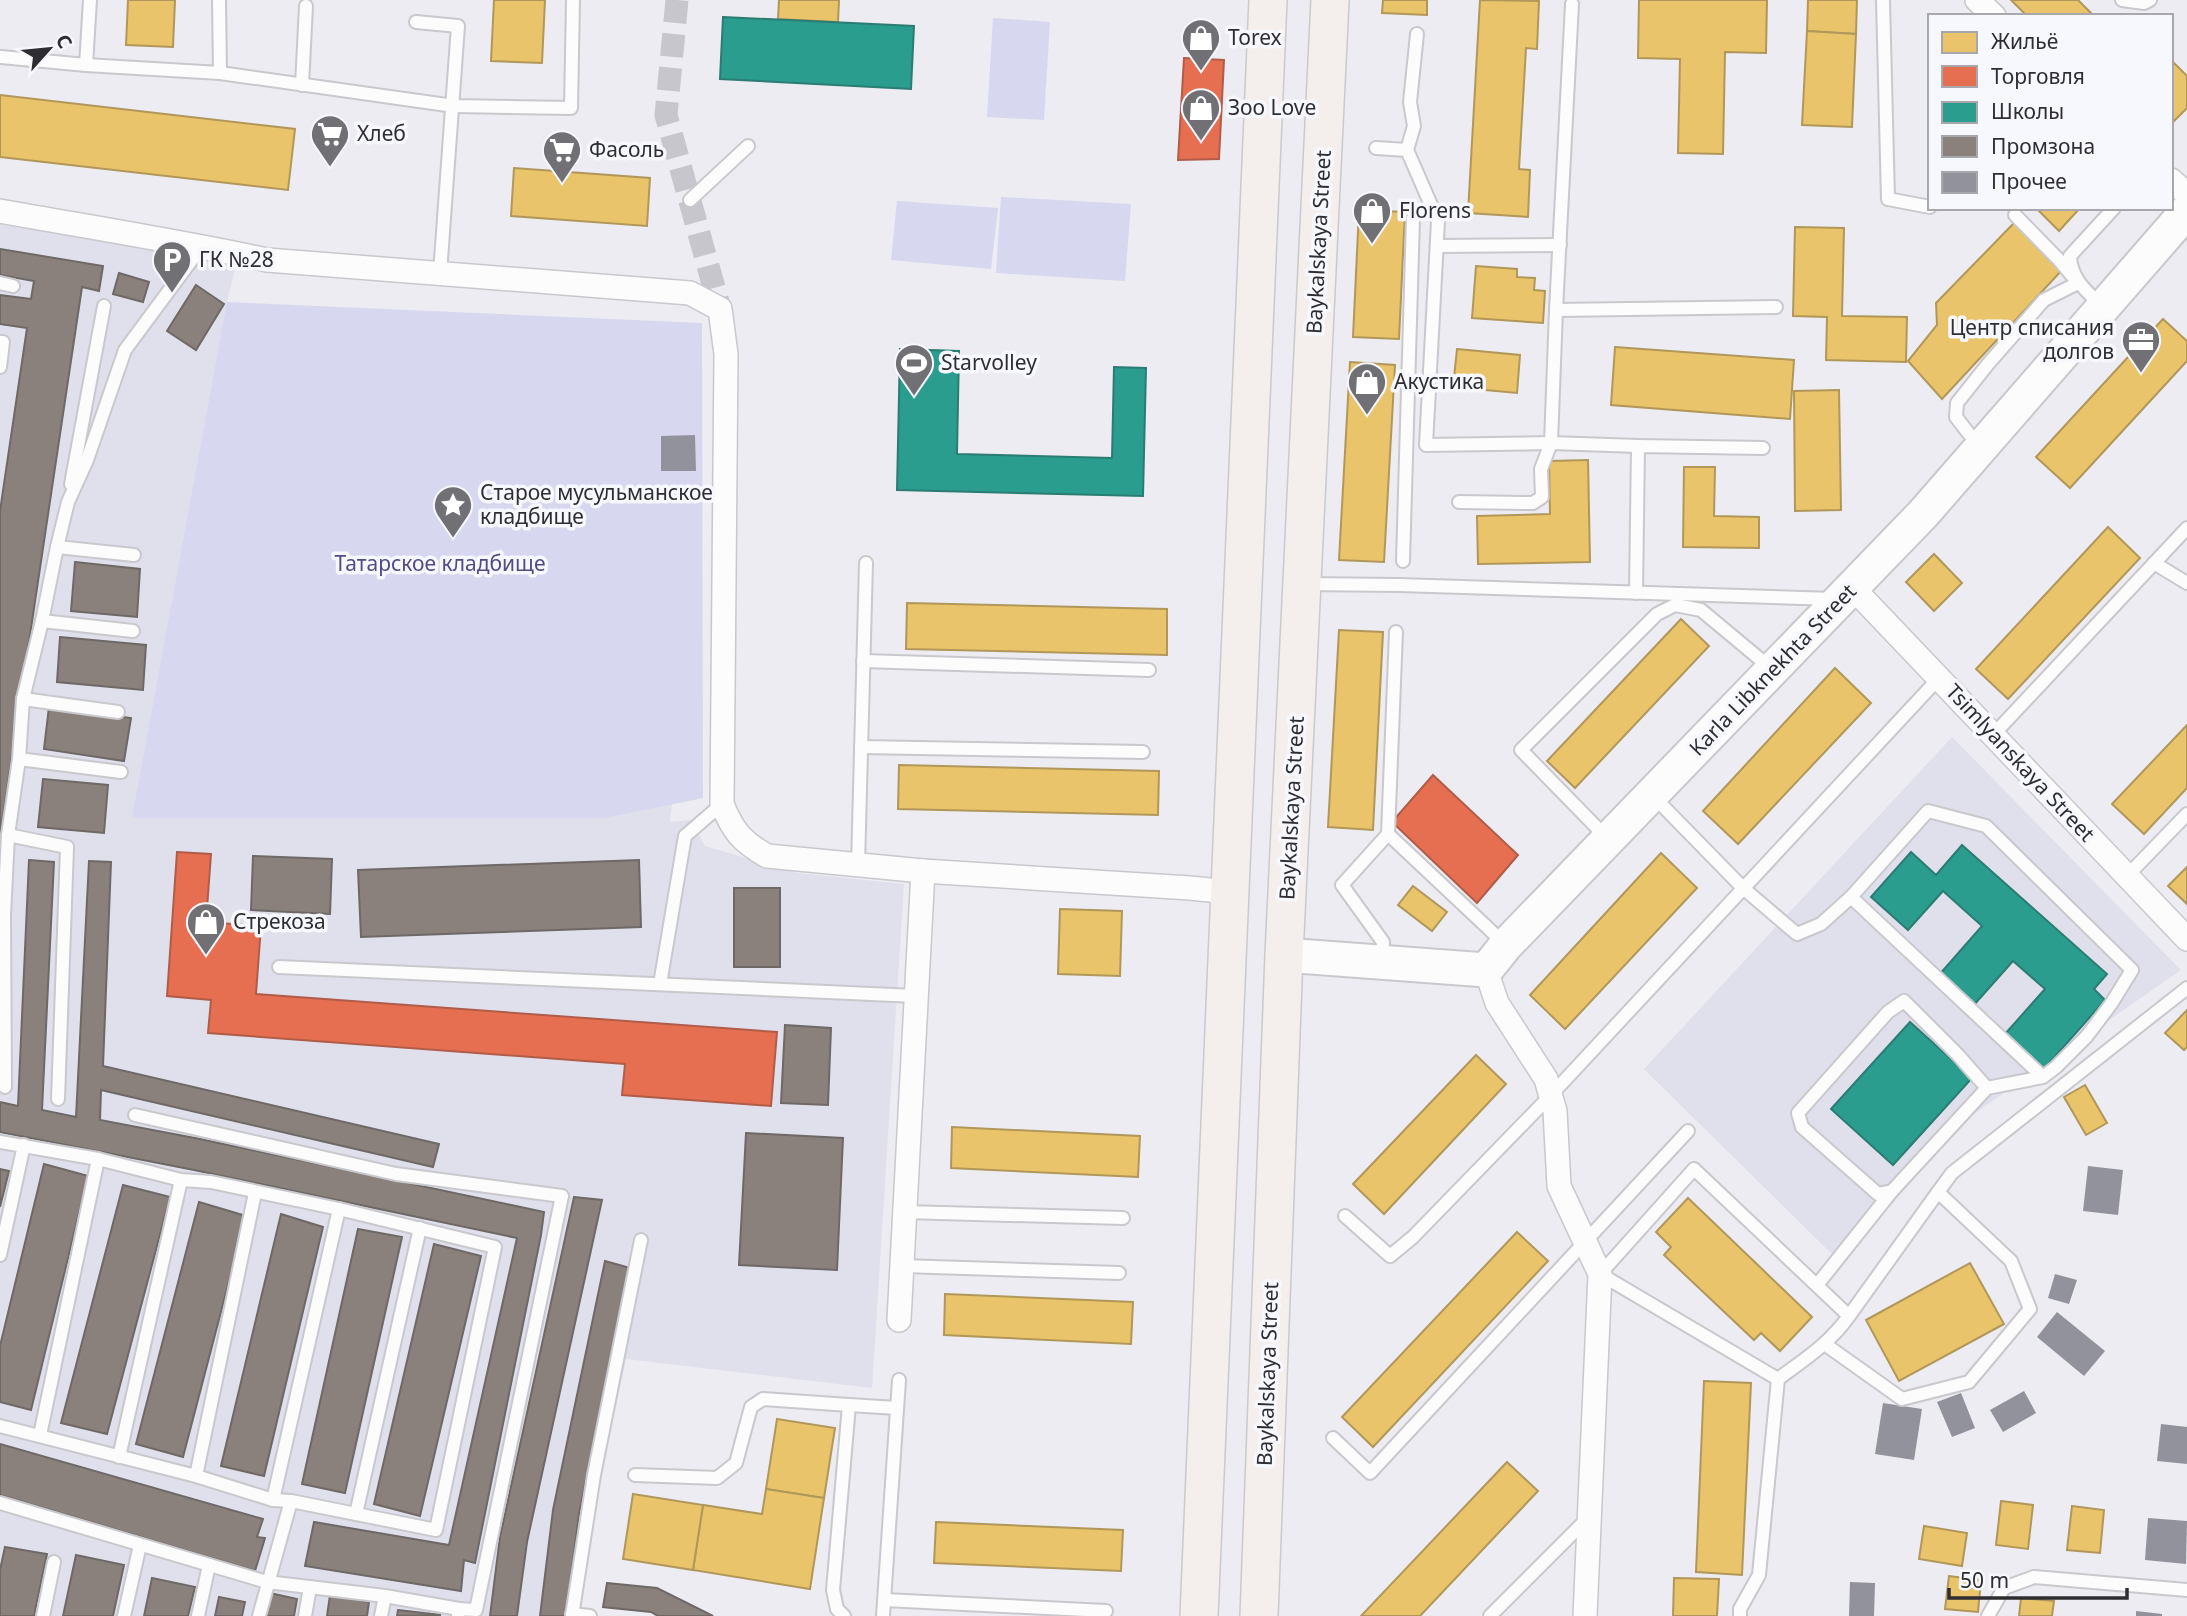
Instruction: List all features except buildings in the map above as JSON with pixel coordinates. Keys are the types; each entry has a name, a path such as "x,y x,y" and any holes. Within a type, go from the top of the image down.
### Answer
{"main road":[{"path":"1199,1616 1268,0"},
{"name":"Baykalskaya Street","path":"1259,1616 1284,955 1330,0"}],"street":[{"path":"1977,0 1992,14"},
{"path":"2173,182 2187,194"},
{"path":"0,211 267,260 691,293 720,309 726,354 722,804 732,828 748,845 767,856 923,871 1190,887 1229,892"},
{"name":"Karla Libknekhta Street","path":"1496,958 1931,505 2187,211"},
{"name":"Tsimlyanskaya Street","path":"1848,593 1994,734 2187,939"},
{"path":"899,1320 923,871"},
{"path":"1284,955 1382,961 1496,958 1497,1003 1546,1079 1555,1111 1559,1185 1600,1274 1585,1616"}],"lane":[{"path":"86,65 90,0"},
{"path":"219,0 220,73"},
{"path":"1,57 220,73 454,106 571,108 573,0"},
{"path":"1884,0 1888,199 1928,207"},
{"path":"2122,0 2144,4 2150,0"},
{"path":"1459,502 1534,503 1542,498 1541,468 1551,443 1572,4"},
{"path":"302,85 306,6"},
{"path":"416,22 458,26 440,273"},
{"path":"1417,34 1410,102 1414,126 1406,150 1438,222 1426,445 1551,443 1763,448"},
{"path":"690,200 748,146"},
{"path":"1376,148 1406,150"},
{"path":"2078,283 2070,267 2070,256 2112,210"},
{"path":"2015,215 2102,306"},
{"path":"1402,561 1413,218"},
{"path":"1437,246 1560,245"},
{"path":"68,502 87,460 125,350 202,246"},
{"path":"1983,445 1969,434 1956,416 1957,403 2044,300 2078,283"},
{"path":"1410,300 1434,299"},
{"path":"5,1087 2,915 23,699 68,502 104,306"},
{"path":"1556,310 1776,307"},
{"path":"0,342 3,342 0,367"},
{"path":"1636,593 1638,446"},
{"path":"1994,734 2187,528"},
{"path":"57,547 134,555"},
{"path":"858,865 866,563"},
{"path":"2154,563 2187,583"},
{"path":"1303,584 1636,593 1848,593"},
{"path":"1609,840 1521,750 1657,614 1675,605 1701,610 1773,670"},
{"path":"42,621 133,631"},
{"path":"1382,961 1383,942 1342,885 1388,834 1396,632"},
{"path":"863,661 1149,670"},
{"path":"1345,1216 1390,1256 1413,1237 1551,1095 1939,678"},
{"path":"23,699 118,712"},
{"path":"861,747 1143,752"},
{"path":"19,758 121,772"},
{"path":"1653,795 1743,888 1797,934 1821,924 1851,897 1928,811 1986,826 2132,970 2087,1036 2043,1077 1987,1088 1892,1191 1816,1286"},
{"path":"660,984 685,836 722,804"},
{"path":"2127,876 2187,814"},
{"path":"1388,834 1496,958"},
{"path":"8,835 67,847 58,1099"},
{"path":"1851,897 2043,1077"},
{"path":"279,967 915,996"},
{"path":"1740,1616 1740,1609 1759,1575 1778,1379 1826,1345 1952,1173 2187,988"},
{"path":"1892,1191 1878,1194 1802,1127 1798,1113 1888,1012 1904,1001 1987,1088"},
{"path":"0,1503 267,1583 385,1596 458,1613 476,1610 562,1196 396,1174 135,1115"},
{"path":"1333,1438 1370,1473 1688,1131"},
{"path":"0,1142 99,1159 181,1180 211,1182 339,1209 495,1247 436,1530 291,1501 273,1500 196,1475 0,1426"},
{"path":"0,1255 24,1145"},
{"path":"40,1435 99,1159"},
{"path":"1778,1379 1600,1274 1694,1169 1849,1316"},
{"path":"119,1457 181,1180"},
{"path":"1826,1345 1902,1399 1969,1382 2030,1309 2011,1261 1938,1192"},
{"path":"196,1475 255,1193"},
{"path":"273,1500 339,1209"},
{"path":"904,1212 1123,1218"},
{"path":"356,1514 420,1228"},
{"path":"590,1616 572,1615 594,1475 641,1240"},
{"path":"902,1266 1119,1273"},
{"path":"883,1616 899,1380"},
{"path":"635,1475 717,1478 736,1463 751,1407 763,1399 897,1408"},
{"path":"844,1616 837,1609 834,1590 849,1405"},
{"path":"259,1616 291,1501"},
{"path":"1490,1616 1589,1516"},
{"path":"124,1616 140,1545"},
{"path":"43,1616 54,1562"},
{"path":"198,1616 209,1565"},
{"path":"1988,1616 2004,1588 2034,1577 2187,1590"},
{"path":"305,1616 310,1587"},
{"path":"381,1616 385,1596"},
{"path":"885,1600 1106,1611"}],"shaded area":[{"path":"0,222 236,265 227,302 606,818 672,804 670,822 691,820 705,846 797,873 904,884 872,1388 626,1359 590,1526 578,1615 583,1616 0,1616"},
{"path":"1952,737 2181,970 1967,1119 1840,1262 1644,1069"}],"green space":[{"path":"993,18 1050,22 1044,120 987,117"},
{"path":"1001,197 1131,204 1125,281 996,273"},
{"path":"897,201 998,208 991,269 891,260"},
{"name":"Татарское кладбище","path":"227,302 702,323 703,798 606,818 132,818"}],"tunnel":[{"path":"677,0 666,115 720,309"}],"place":[{"name":"Torex","path":"1201,72"},
{"name":"Зоо Love","path":"1201,142"},
{"name":"Хлеб","path":"330,168"},
{"name":"Фасоль","path":"562,184"},
{"name":"Florens","path":"1372,245"},
{"name":"ГК №28","path":"172,294"},
{"name":"Центр списания долгов","path":"2141,374"},
{"name":"Starvolley","path":"914,397"},
{"name":"Акустика","path":"1367,416"},
{"name":"Старое мусульманское кладбище","path":"453,539"},
{"name":"Стрекоза","path":"206,956"}]}
